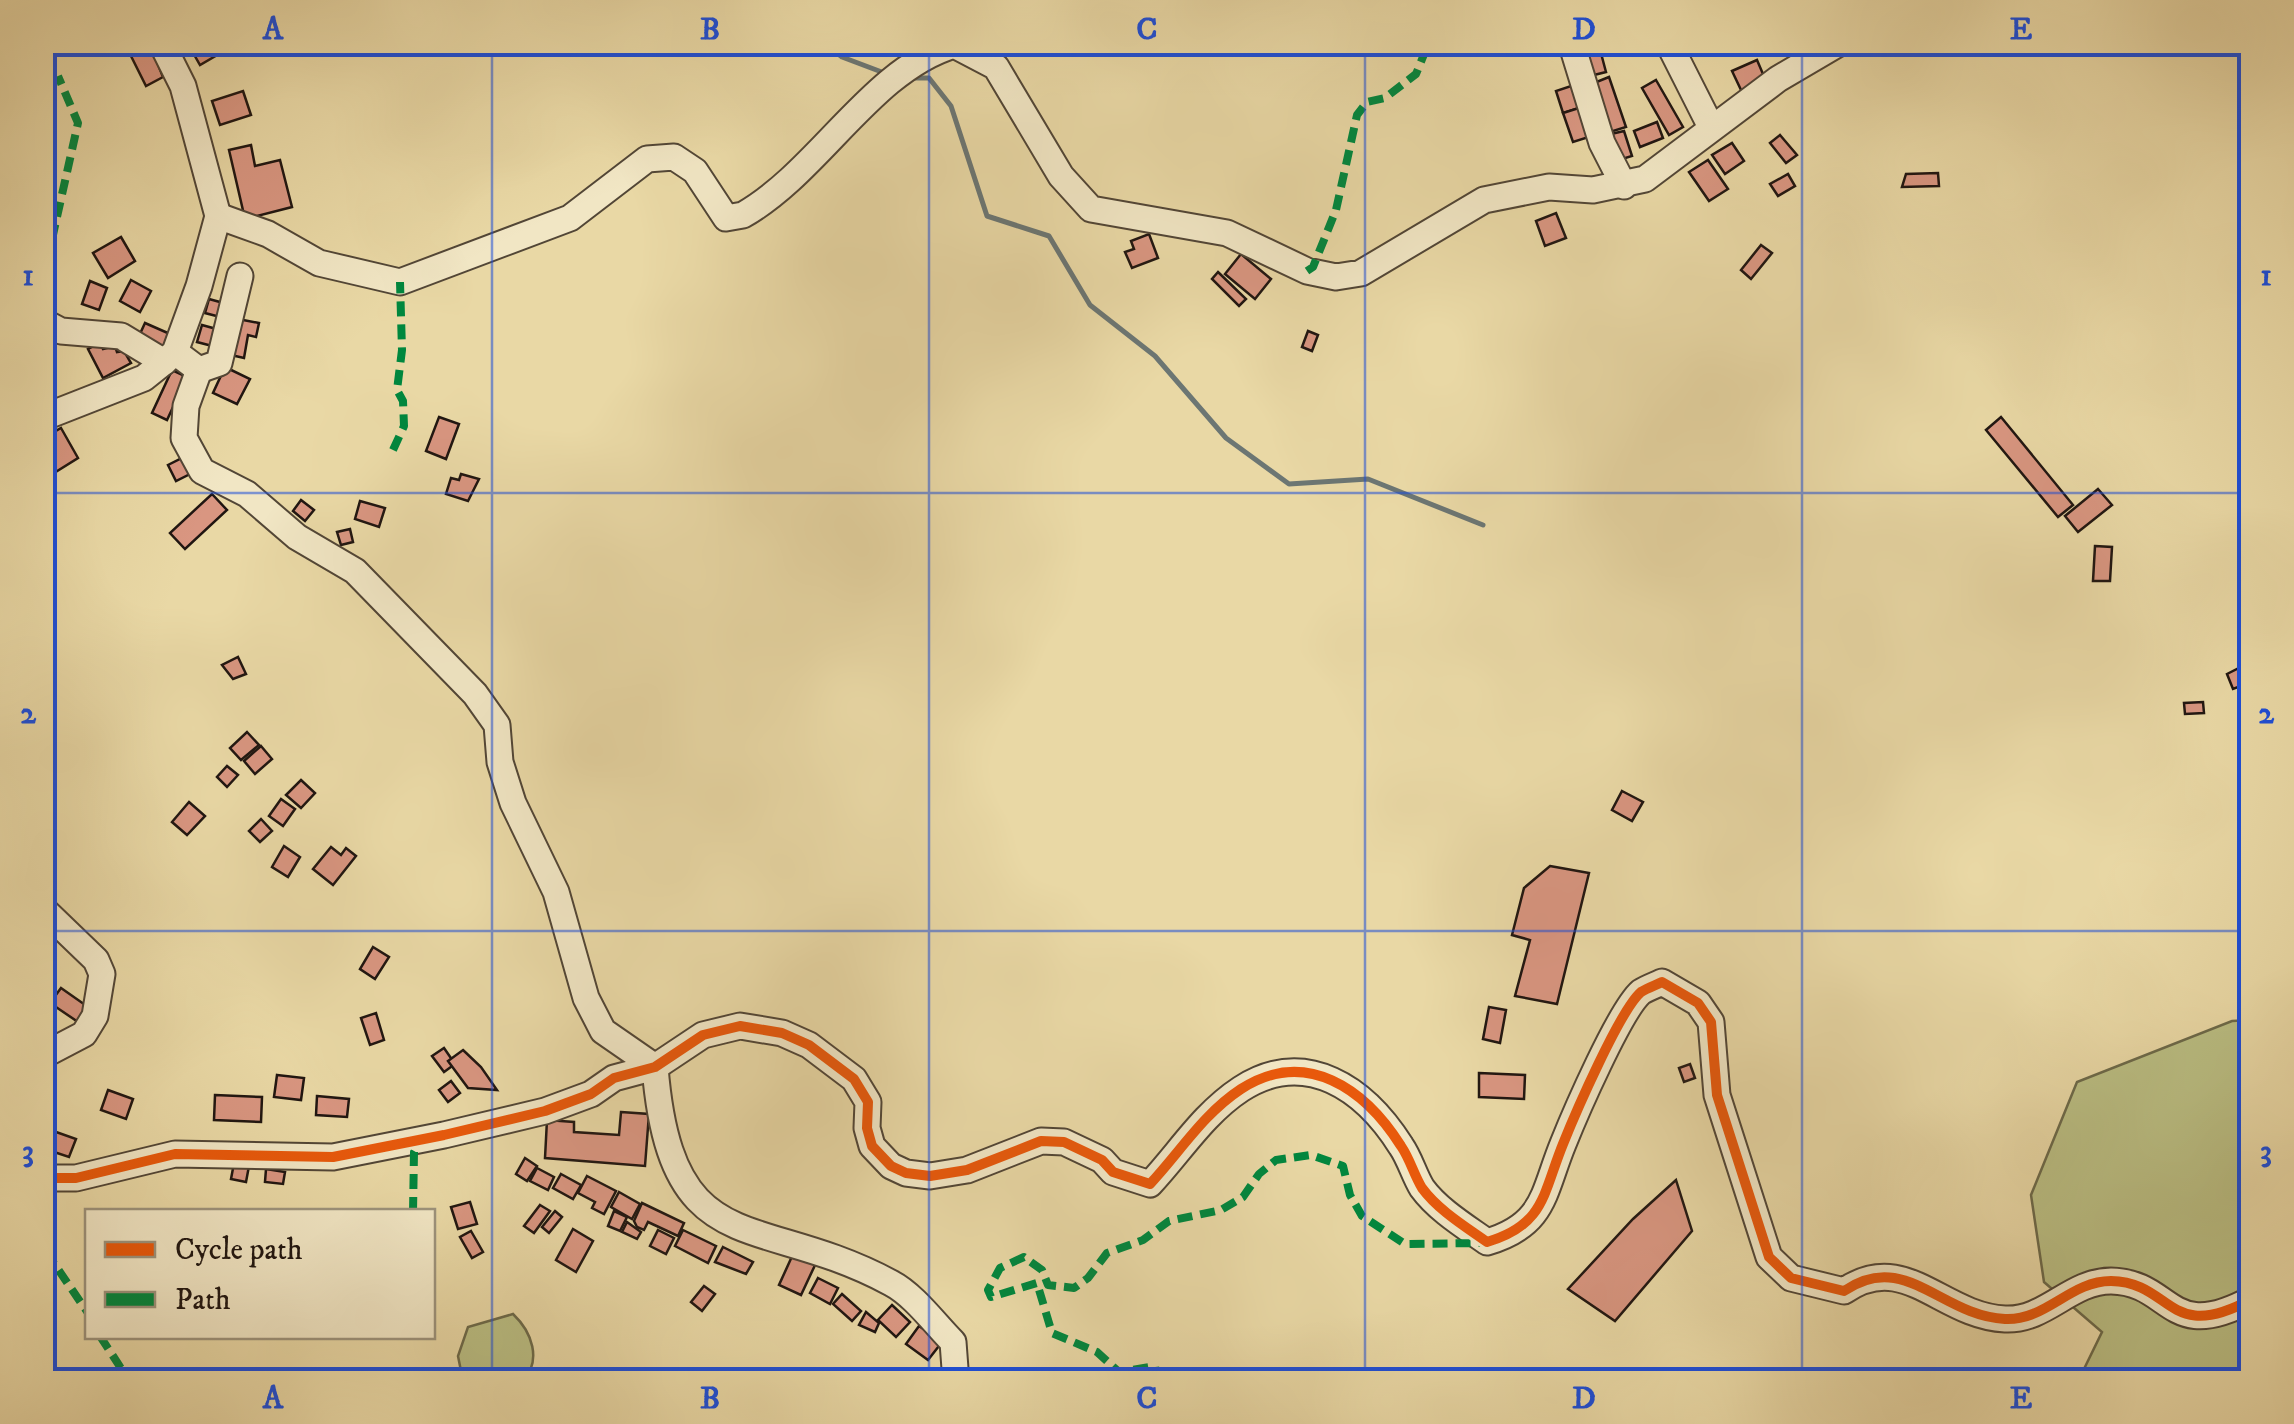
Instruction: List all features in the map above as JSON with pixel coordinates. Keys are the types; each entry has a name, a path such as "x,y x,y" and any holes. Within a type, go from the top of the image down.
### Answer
{"street":[{"path":"42,418 144,378 170,357 218,216 183,86 160,42"},
{"path":"1571,42 1602,143 1624,186"},
{"path":"1668,42 1711,127"},
{"path":"218,216 268,234 318,264 372,279 400,282 570,218 647,159 674,156 694,171 726,218 743,215 824,151 879,93 925,54 954,45 996,67 1060,176 1090,208 1228,232 1306,271 1336,277 1362,273 1484,200 1549,187 1624,186 1645,179 1800,64 1841,42"},
{"path":"42,321 61,331 121,336 199,370 219,363 240,276"},
{"path":"199,370 186,406 184,438 202,471 247,494 296,537 355,571 475,694 497,725 500,762 513,803 556,892 586,998 603,1031 655,1067 665,1131 684,1184 707,1212 750,1234 810,1250 894,1284 953,1342 956,1382"},
{"path":"42,908 96,960 102,974 95,1016 84,1034 42,1056"},
{"path":"42,1178 76,1178 175,1154 333,1157 545,1111 592,1094 614,1078 655,1067 703,1035 740,1026 782,1033 808,1045 854,1079 868,1102 872,1146 891,1166 906,1173 930,1176 967,1170 1042,1140 1064,1142 1102,1160 1112,1172 1150,1184 1196,1128 1241,1089 1293,1071 1328,1075 1362,1102 1401,1145 1423,1188 1488,1242 1511,1235 1543,1204 1563,1143 1608,1048 1640,993 1662,982 1698,1002 1711,1022 1718,1095 1730,1135 1770,1258 1791,1278 1844,1292 1862,1279 1887,1274 1913,1282 1965,1313 2007,1319 2036,1315 2082,1286 2111,1281 2138,1287 2190,1316 2222,1315 2252,1299"}],"green space":[{"path":"2251,1020 2251,1381 2058,1381 2083,1371 2102,1332 2044,1282 2031,1195 2077,1082 2232,1021"},
{"path":"513,1314 530,1338 533,1355 529,1373 523,1381 463,1381 458,1356 468,1327"},
{"path":"1737,1370 1823,1381 1647,1381"}],"building":[{"path":"124,42 149,42 163,77 146,86"},
{"path":"187,42 219,42 224,51 200,65"},
{"path":"1581,42 1598,42 1606,72 1590,76"},
{"path":"1757,60 1766,81 1742,92 1732,71"},
{"path":"1609,77 1626,127 1610,132 1594,83"},
{"path":"1656,80 1683,127 1669,135 1642,88"},
{"path":"1574,85 1582,107 1563,113 1556,91"},
{"path":"243,91 251,115 220,125 212,101"},
{"path":"1582,107 1592,136 1573,142 1563,113"},
{"path":"1657,122 1663,138 1640,147 1634,131"},
{"path":"1624,131 1632,156 1619,160 1611,134"},
{"path":"1780,135 1797,155 1786,163 1770,143"},
{"path":"1732,143 1744,161 1725,174 1712,155"},
{"path":"251,145 255,166 280,160 292,207 245,219 229,150"},
{"path":"1708,160 1728,189 1709,201 1689,172"},
{"path":"1938,173 1939,186 1902,187 1906,174"},
{"path":"1788,174 1795,186 1778,196 1770,184"},
{"path":"1556,213 1566,238 1545,246 1536,221"},
{"path":"1149,234 1158,258 1132,268 1125,252 1134,249 1131,241"},
{"path":"121,237 135,261 108,278 93,253"},
{"path":"1761,245 1772,253 1751,279 1741,270"},
{"path":"1241,254 1271,279 1255,299 1225,274"},
{"path":"1218,272 1246,299 1239,306 1212,279"},
{"path":"131,280 151,291 140,312 120,301"},
{"path":"90,281 107,288 99,310 82,304"},
{"path":"209,299 227,304 224,318 205,313"},
{"path":"238,319 259,323 256,337 248,335 244,358 231,355"},
{"path":"145,323 170,334 164,347 139,336"},
{"path":"202,325 220,330 216,347 197,342"},
{"path":"1308,331 1318,335 1312,351 1302,347"},
{"path":"100,343 103,349 115,346 117,352 124,351 131,363 103,378 88,349"},
{"path":"225,367 250,379 237,404 213,393"},
{"path":"172,370 187,377 167,420 152,413"},
{"path":"439,417 459,424 446,459 426,451"},
{"path":"2001,417 2073,505 2058,517 1986,430"},
{"path":"61,428 78,458 54,473 42,453 42,439"},
{"path":"186,456 194,472 176,481 168,465"},
{"path":"461,474 479,479 468,501 446,494 451,478 459,480"},
{"path":"2098,489 2112,505 2078,532 2065,516"},
{"path":"212,494 227,510 185,549 170,533"},
{"path":"301,500 314,510 305,521 293,511"},
{"path":"360,501 385,508 379,527 355,519"},
{"path":"350,529 353,542 341,545 337,532"},
{"path":"2095,546 2112,547 2110,581 2093,581"},
{"path":"238,657 246,674 233,679 222,665"},
{"path":"2239,668 2246,684 2233,689 2227,674"},
{"path":"2203,702 2204,713 2185,714 2184,703"},
{"path":"247,732 259,745 241,760 230,748"},
{"path":"261,746 272,759 255,774 244,761"},
{"path":"227,766 238,775 227,787 217,777"},
{"path":"301,780 315,793 301,808 286,795"},
{"path":"1622,791 1643,802 1632,821 1612,810"},
{"path":"281,799 295,809 283,826 269,816"},
{"path":"189,802 205,816 187,835 172,822"},
{"path":"261,819 272,831 260,842 249,831"},
{"path":"284,846 300,857 288,877 272,867"},
{"path":"331,847 341,855 346,848 356,856 333,885 313,869"},
{"path":"1550,866 1589,873 1557,1004 1515,996 1530,940 1512,935 1524,888"},
{"path":"373,947 389,957 375,979 360,969"},
{"path":"61,988 91,1009 81,1024 50,1003"},
{"path":"1489,1007 1506,1010 1500,1043 1483,1039"},
{"path":"376,1013 384,1040 370,1045 361,1018"},
{"path":"444,1048 455,1064 444,1072 432,1056"},
{"path":"463,1050 497,1090 468,1088 448,1061"},
{"path":"1690,1064 1695,1078 1684,1082 1679,1068"},
{"path":"1479,1073 1525,1075 1524,1099 1479,1097"},
{"path":"277,1075 304,1078 301,1100 274,1097"},
{"path":"451,1081 460,1093 448,1102 439,1090"},
{"path":"108,1090 133,1099 126,1119 101,1110"},
{"path":"215,1095 262,1097 261,1122 214,1120"},
{"path":"317,1096 349,1099 347,1117 316,1115"},
{"path":"621,1112 649,1114 645,1166 545,1158 547,1120 574,1122 574,1132 619,1135"},
{"path":"42,1127 76,1139 69,1157 42,1148"},
{"path":"525,1158 537,1166 527,1181 516,1174"},
{"path":"234,1163 249,1166 246,1182 231,1179"},
{"path":"537,1168 554,1177 548,1190 530,1181"},
{"path":"266,1169 285,1172 283,1184 265,1182"},
{"path":"561,1174 581,1185 573,1199 553,1188"},
{"path":"587,1176 616,1191 604,1214 592,1208 595,1202 578,1193"},
{"path":"1676,1180 1692,1231 1615,1321 1568,1289 1633,1219"},
{"path":"619,1192 640,1204 632,1219 611,1207"},
{"path":"470,1202 477,1224 458,1229 451,1207"},
{"path":"642,1203 684,1223 678,1236 648,1222 644,1230 637,1227 634,1221"},
{"path":"540,1205 550,1211 534,1233 524,1226"},
{"path":"555,1211 562,1217 549,1233 542,1227"},
{"path":"614,1211 627,1217 620,1231 608,1226"},
{"path":"627,1222 641,1232 637,1239 622,1232"},
{"path":"573,1229 593,1241 576,1272 556,1260"},
{"path":"658,1230 674,1238 666,1254 650,1246"},
{"path":"683,1230 716,1246 708,1263 675,1246"},
{"path":"471,1231 483,1252 472,1258 460,1237"},
{"path":"723,1247 753,1262 746,1274 715,1262"},
{"path":"794,1252 816,1263 801,1295 779,1285"},
{"path":"818,1278 838,1288 830,1304 810,1293"},
{"path":"704,1286 715,1294 702,1311 691,1302"},
{"path":"842,1294 861,1311 852,1321 833,1304"},
{"path":"892,1305 910,1322 896,1337 878,1320"},
{"path":"866,1312 879,1323 875,1332 859,1325"},
{"path":"919,1326 942,1342 928,1360 906,1344"}],"waterway":[{"path":"824,42 842,57 887,74"},
{"path":"908,78 929,78 951,106 987,216 1049,236 1090,305 1155,356 1226,438 1289,484 1368,479 1483,525"}],"marked path":[{"path":"1307,271 1313,267 1336,210 1357,115 1367,102 1385,98 1416,74 1429,42"},
{"path":"42,284 78,123 58,76"},
{"path":"393,450 404,426 403,401 397,390 402,350 400,282"},
{"path":"413,1209 414,1152 421,1140"},
{"path":"1157,1382 1155,1366 1119,1372 1097,1352 1052,1333 1037,1283 991,1297 988,1290 1000,1268 1024,1257 1042,1270 1048,1285 1074,1288 1088,1278 1107,1253 1143,1240 1169,1221 1221,1210 1243,1197 1259,1174 1276,1160 1311,1155 1343,1166 1350,1195 1362,1216 1405,1244 1485,1243"},
{"path":"42,1228 51,1259 85,1309"},
{"path":"102,1339 130,1382"}],"cycle path":[{"path":"42,1178 76,1178 175,1154 333,1157 444,1135 545,1111 591,1094 614,1078 655,1067 703,1035 740,1026 782,1033 809,1045 854,1079 868,1102 867,1128 872,1146 891,1166 906,1173 930,1176 967,1170 1041,1141 1064,1142 1102,1160 1113,1172 1150,1184 1203,1122 1241,1089 1265,1077 1288,1072 1332,1080 1352,1092 1386,1125 1429,1196 1487,1242 1521,1226 1539,1205 1577,1110 1622,1019 1641,992 1662,982 1698,1003 1711,1022 1717,1095 1769,1257 1791,1278 1844,1291 1866,1280 1886,1277 1923,1288 1982,1315 2005,1319 2033,1314 2083,1287 2111,1281 2147,1291 2186,1314 2203,1316 2252,1299"}]}
